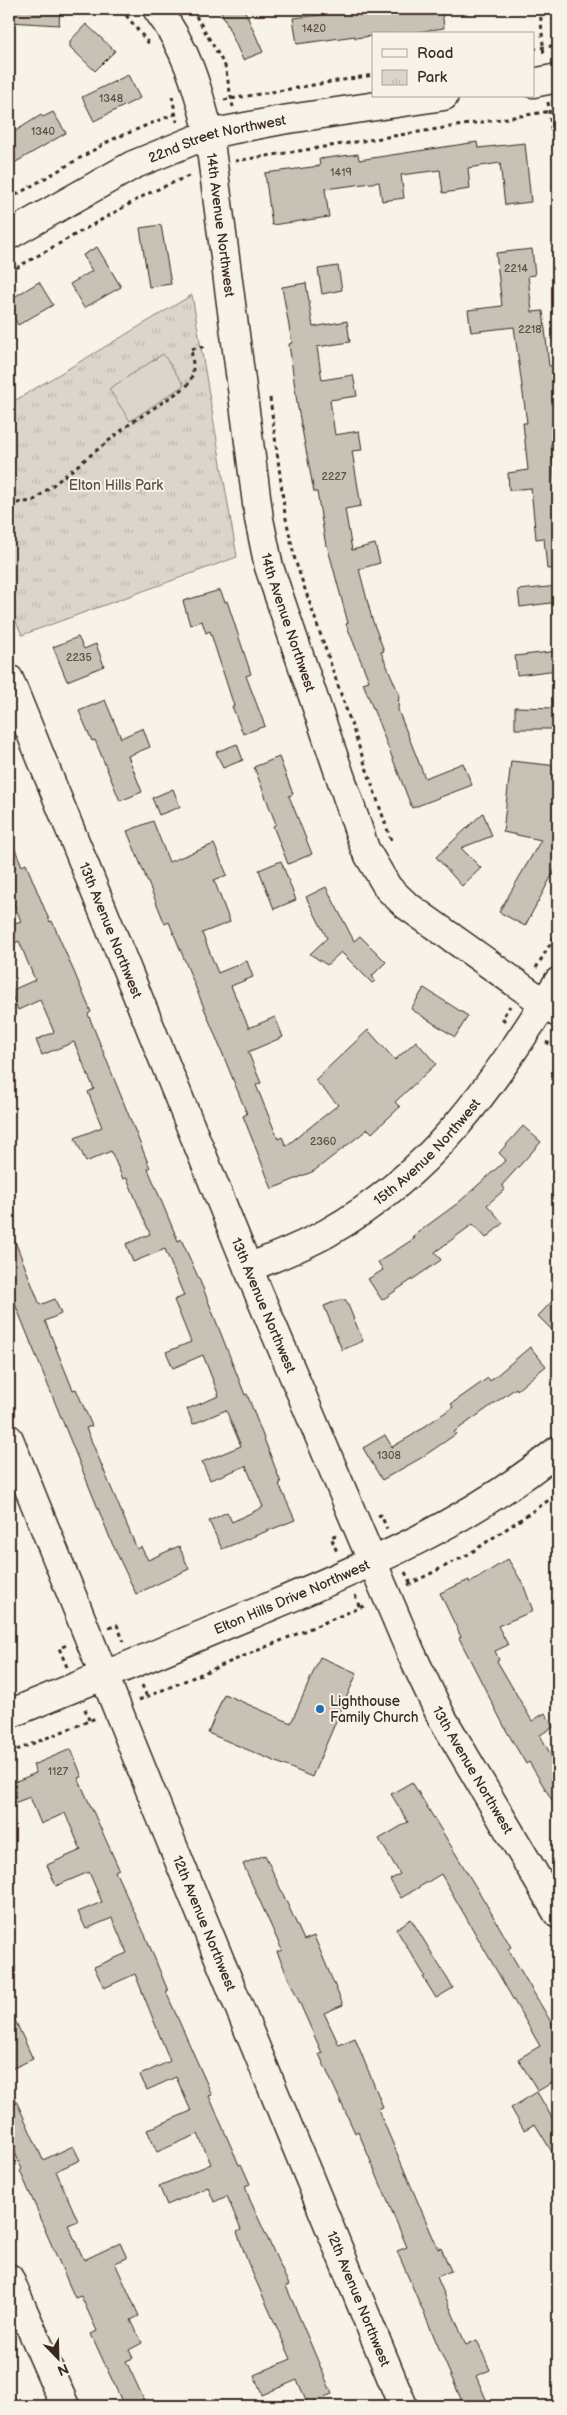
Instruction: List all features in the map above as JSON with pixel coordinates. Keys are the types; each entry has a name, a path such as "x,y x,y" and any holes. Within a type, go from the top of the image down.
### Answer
{"street":[{"name":"14th Avenue Northwest","path":"156,9 185,52 194,77 209,134 259,519 269,567 365,849 388,888 406,905 554,1000"},
{"path":"534,83 558,78"},
{"name":"22nd Street Northwest","path":"9,235 133,165 209,134 282,120 430,98"},
{"name":"13th Avenue Northwest","path":"9,679 248,1268 411,1654 441,1716 558,1914"},
{"name":"15th Avenue Northwest","path":"248,1268 297,1248 328,1232 359,1213 410,1174 453,1132 472,1110 554,1000"},
{"name":"12th Avenue Northwest","path":"9,1439 403,2406"},
{"name":"Elton Hills Drive Northwest","path":"9,1714 373,1564 481,1506 520,1480 558,1450"},
{"path":"9,2278 65,2406"}],"path":[{"path":"121,9 154,52"},
{"path":"192,9 225,66 232,98 372,75"},
{"path":"540,9 543,48"},
{"path":"534,49 558,45"},
{"path":"9,199 111,140 176,113 171,94"},
{"path":"240,169 238,160 558,110"},
{"path":"549,112 558,181"},
{"path":"9,272 147,194 183,177"},
{"path":"9,504 33,500 131,423 186,387 192,380 194,372 191,349 206,346"},
{"path":"268,388 285,514 295,560 393,846"},
{"path":"528,963 536,968 558,931"},
{"path":"551,1043 558,1048"},
{"path":"411,1584 469,1554 558,1494"},
{"path":"147,1697 360,1608"},
{"path":"9,1753 89,1720"}],"green space":[{"name":"Elton Hills Park","path":"192,295 237,557 22,635 9,606 9,404"},
{"path":"163,354 184,385 130,421 109,389"}],"building":[{"path":"9,9 60,9 59,25 9,22"},
{"path":"220,9 244,9 263,52 243,60"},
{"path":"378,9 442,9 444,28 417,32 372,32 372,36 355,38 355,36 297,44 293,18"},
{"path":"86,24 115,51 95,71 70,47 70,41"},
{"path":"128,75 140,98 94,121 82,97"},
{"path":"53,112 66,133 9,166 9,135 41,115 43,117"},
{"path":"477,142 478,148 525,143 531,202 505,205 500,163 468,168 470,189 443,193 440,170 401,175 404,198 382,201 379,182 325,189 329,217 272,225 265,173 320,166 319,159 358,154 359,160"},
{"path":"161,225 171,284 149,287 140,228"},
{"path":"97,247 121,287 84,308 70,284 92,271 83,255"},
{"path":"532,249 535,275 528,276 532,312 543,311 549,366 553,366 558,405 555,406 558,444 551,444 555,479 558,478 558,568 547,569 544,538 536,539 531,488 509,490 508,473 528,470 523,423 527,423 514,327 471,332 468,310 502,306 496,253"},
{"path":"338,266 342,290 322,294 318,269"},
{"path":"39,282 53,305 18,325 9,309 9,300"},
{"path":"306,283 313,327 347,321 350,342 317,347 322,380 353,375 357,396 330,400 335,435 359,431 362,450 352,451 361,506 345,509 352,550 375,544 380,563 359,569 372,619 384,651 381,652 399,694 398,710 425,778 463,763 472,785 412,808 363,683 369,681 346,624 348,623 326,546 317,492 314,492 297,403 289,344 292,343 282,287"},
{"path":"558,586 558,602 520,607 518,590"},
{"path":"220,590 225,602 227,601 251,674 246,676 265,726 243,734 232,706 234,706 210,631 206,633 202,621 190,625 183,601"},
{"path":"78,637 84,649 96,644 104,666 67,681 53,647"},
{"path":"558,651 558,670 517,675 515,656"},
{"path":"105,700 121,738 143,728 150,747 128,756 142,792 120,801 95,740 92,741 79,711"},
{"path":"515,707 558,708 558,729 515,729"},
{"path":"237,744 243,760 223,768 216,752"},
{"path":"279,757 293,794 289,796 312,854 288,864 273,826 276,824 254,767"},
{"path":"511,761 558,766 558,864 525,926 499,912 541,840 503,832"},
{"path":"173,789 180,807 159,815 152,798"},
{"path":"483,813 492,836 461,848 481,868 462,886 436,857"},
{"path":"153,821 169,862 214,844 227,875 214,880 230,922 202,933 218,973 247,961 253,977 231,986 249,1028 275,1017 283,1037 248,1052 261,1083 256,1085 278,1139 282,1137 286,1146 338,1105 315,1080 368,1030 395,1060 416,1041 436,1064 395,1102 400,1107 372,1133 368,1129 314,1171 272,1189 243,1116 247,1114 169,922 165,924 127,831"},
{"path":"9,835 22,866 26,864 91,1012 88,1014 150,1168 148,1169 178,1241 181,1239 203,1288 245,1395 247,1394 281,1483 279,1484 295,1520 222,1549 209,1521 227,1512 232,1522 263,1507 246,1466 210,1480 202,1462 241,1446 226,1410 193,1424 187,1409 219,1396 203,1355 173,1368 166,1352 191,1342 174,1300 184,1296 165,1249 133,1262 126,1244 150,1234 127,1178 123,1179 111,1151 86,1162 75,1138 102,1127 88,1092 94,1089 74,1042 42,1055 36,1040 54,1032 40,1000 18,1010 10,991 35,980 19,941 9,946 9,925 21,921 9,892"},
{"path":"281,861 296,900 274,909 259,870"},
{"path":"326,887 354,941 360,936 386,962 372,976 375,981 372,983 341,952 327,965 310,954 327,938 306,897"},
{"path":"424,988 468,1016 455,1037 411,1009"},
{"path":"523,1126 541,1142 502,1185 505,1189 487,1205 503,1223 486,1238 473,1224 435,1252 441,1260 382,1300 368,1279 383,1270 378,1262 415,1238 413,1236 458,1203 506,1160 499,1153"},
{"path":"9,1226 40,1305 55,1299 61,1314 45,1321 73,1390 76,1389 92,1426 86,1428 137,1549 141,1547 148,1560 179,1546 189,1569 136,1594 112,1543 9,1289"},
{"path":"558,1295 558,1336 538,1316"},
{"path":"339,1300 346,1300 363,1341 342,1350 324,1306"},
{"path":"530,1347 546,1366 517,1390 516,1388 454,1432 456,1434 421,1458 382,1480 363,1448 385,1435 392,1447 411,1436 453,1407 451,1404 488,1378 490,1381"},
{"path":"508,1559 523,1584 533,1611 498,1626 508,1645 495,1651 499,1660 497,1661 532,1721 545,1713 553,1727 540,1735 558,1768 558,1810 529,1762 526,1764 506,1730 459,1638 461,1637 440,1593 469,1580 470,1583"},
{"name":"Lighthouse Family Church","path":"320,1657 357,1673 312,1777 208,1733 224,1694 291,1723"},
{"path":"71,1749 82,1777 78,1778 119,1869 115,1871 146,1937 168,1991 166,1992 212,2095 209,2096 239,2165 241,2164 250,2184 245,2186 250,2200 289,2285 286,2286 332,2394 308,2404 297,2380 262,2395 254,2375 291,2359 248,2263 237,2232 241,2230 227,2196 214,2202 208,2187 167,2205 159,2186 211,2164 198,2134 157,2152 147,2130 191,2111 176,2077 147,2090 140,2075 170,2061 135,1974 104,1988 94,1967 127,1953 112,1918 86,1929 78,1912 102,1902 89,1872 56,1886 47,1865 81,1850 65,1813 41,1824 30,1797 14,1803 9,1790 9,1784 36,1773 33,1765"},
{"path":"412,1782 485,1902 511,1947 508,1949 558,2034 558,2079 538,2091 518,2059 540,2046 441,1874 401,1898 390,1880 400,1874 379,1839 408,1822 391,1794"},
{"path":"265,1855 304,1940 314,1936 343,2005 324,2013 339,2045 355,2038 383,2107 378,2109 438,2249 441,2248 451,2271 437,2277 466,2345 477,2340 490,2370 476,2376 489,2406 464,2406 397,2251 407,2247 358,2131 355,2133 319,2054 322,2053 277,1952 282,1950 243,1864"},
{"path":"411,1919 453,1988 436,1998 423,1977 425,1976 396,1929"},
{"path":"9,2007 33,2059 9,2070"},
{"path":"9,2085 43,2160 73,2146 80,2160 56,2171 78,2221 68,2225 84,2260 120,2243 127,2258 115,2263 139,2316 131,2320 142,2343 129,2350 133,2358 126,2361 147,2406 124,2406 91,2334 97,2331 81,2296 75,2298 45,2230 20,2171 22,2169 9,2139"},
{"path":"537,2092 558,2128 558,2162 535,2124 524,2130 511,2108"}],"place":[{"name":"Lighthouse Family Church","path":"320,1709"}]}
